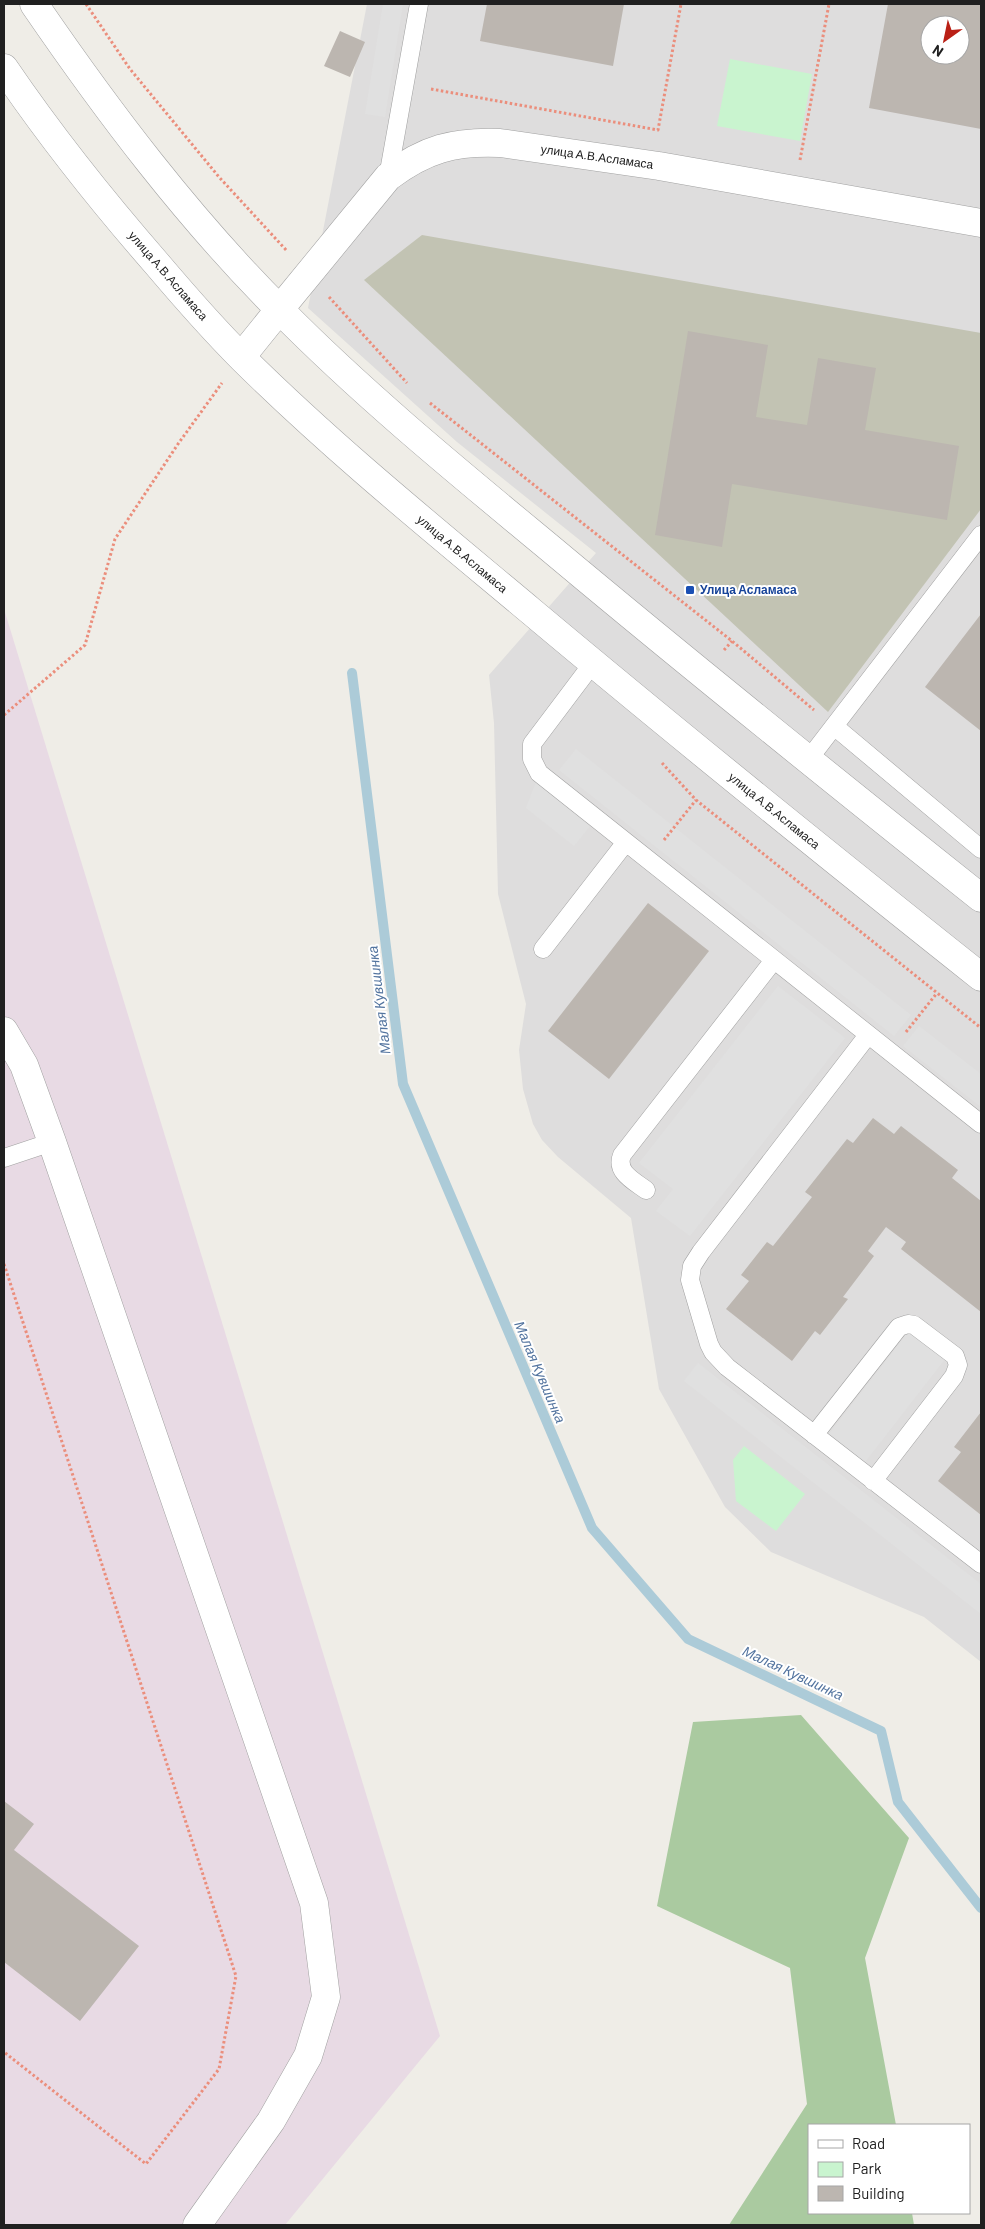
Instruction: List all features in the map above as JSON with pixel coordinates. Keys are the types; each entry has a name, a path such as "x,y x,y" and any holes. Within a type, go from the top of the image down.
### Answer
{"street":[{"path":"34,4 74,62 152,165 219,245 279,310 348,376 431,449 808,760 981,898"},
{"name":"улица А.В.Асламаса","path":"4,68 42,123 107,207 199,313 241,357 374,480 593,664 981,977"},
{"name":"улица А.В.Асламаса","path":"241,357 388,176 424,154 445,147 474,142 500,143 659,166 981,223"},
{"path":"4,1031 24,1065 52,1142 314,1903 326,1997 308,2056 271,2121 197,2225"}],"lane":[{"path":"388,176 419,4"},
{"path":"808,760 981,535"},
{"path":"593,664 532,744 532,759 539,773 981,1124"},
{"path":"834,726 981,849"},
{"path":"543,949 626,842"},
{"path":"646,1190 622,1170 620,1164 622,1155 774,960"},
{"path":"868,1036 701,1252 692,1266 690,1280 709,1344 713,1352 727,1367 981,1564"},
{"path":"4,1158 52,1142"},
{"path":"814,1435 899,1327 908,1324 914,1325 955,1356 958,1365 954,1376 873,1480"}],"path":[{"path":"86,4 136,76 218,177 292,257"},
{"path":"405,84 658,130 682,4"},
{"path":"795,190 829,4"},
{"path":"323,291 413,389"},
{"path":"4,716 85,645 115,539 178,444 241,357"},
{"path":"428,402 732,641 834,726"},
{"path":"724,650 732,641"},
{"path":"657,758 696,800 981,1028"},
{"path":"648,860 696,800"},
{"path":"890,1052 938,993"},
{"path":"4,1264 236,1976 218,2069 146,2164 4,2052"}],"shaded area":[{"path":"367,4 981,4 981,1662 924,1617 771,1552 725,1507 659,1389 631,1218 558,1157 542,1140 533,1124 523,1089 519,1050 526,1004 498,894 494,723 489,675 596,553 457,442 308,308"},
{"path":"383,4 403,4 385,117 365,114"},
{"path":"422,235 981,333 981,509 828,712 364,280"},
{"path":"4,609 440,2036 285,2225 4,2225"},
{"path":"576,749 911,1015 894,1036 559,770"},
{"path":"536,782 590,826 574,846 526,808"},
{"path":"778,986 845,1038 690,1236 656,1211 673,1189 639,1163"},
{"path":"919,1026 981,1074 981,1107 903,1046"},
{"path":"909,1331 945,1359 862,1466 826,1438"},
{"path":"698,1363 981,1584 981,1614 684,1381"}],"green space":[{"path":"730,59 812,74 800,141 717,126"},
{"path":"744,1446 805,1494 776,1531 736,1501 733,1460"},
{"path":"801,1715 909,1838 865,1958 896,2124 808,2124 808,2214 912,2214 914,2225 729,2225 807,2104 790,1968 657,1906 693,1722"}],"building":[{"path":"487,4 624,4 613,66 480,41"},
{"path":"888,4 981,4 981,129 869,108"},
{"path":"340,31 365,42 350,77 324,66"},
{"path":"688,331 768,345 756,417 807,425 818,358 876,368 865,430 959,446 947,520 732,484 722,547 655,535"},
{"path":"981,614 981,731 925,687"},
{"path":"648,903 709,951 609,1079 548,1031"},
{"path":"873,1118 894,1134 901,1126 958,1170 952,1178 981,1201 981,1312 901,1249 906,1242 886,1227 868,1251 874,1256 843,1297 848,1299 820,1335 815,1331 792,1361 726,1309 749,1281 741,1275 767,1242 773,1246 812,1197 805,1192 847,1139 853,1143"},
{"path":"981,1412 981,1515 938,1481 961,1452 954,1447"},
{"path":"4,1801 34,1824 14,1850 139,1946 80,2021 4,1962"}],"waterway":[{"name":"Малая Кувшинка","path":"352,673 403,1084 592,1528 688,1639 881,1731 898,1802 981,1908"}],"place":[{"name":"Улица Асламаса","path":"690,590"}]}
